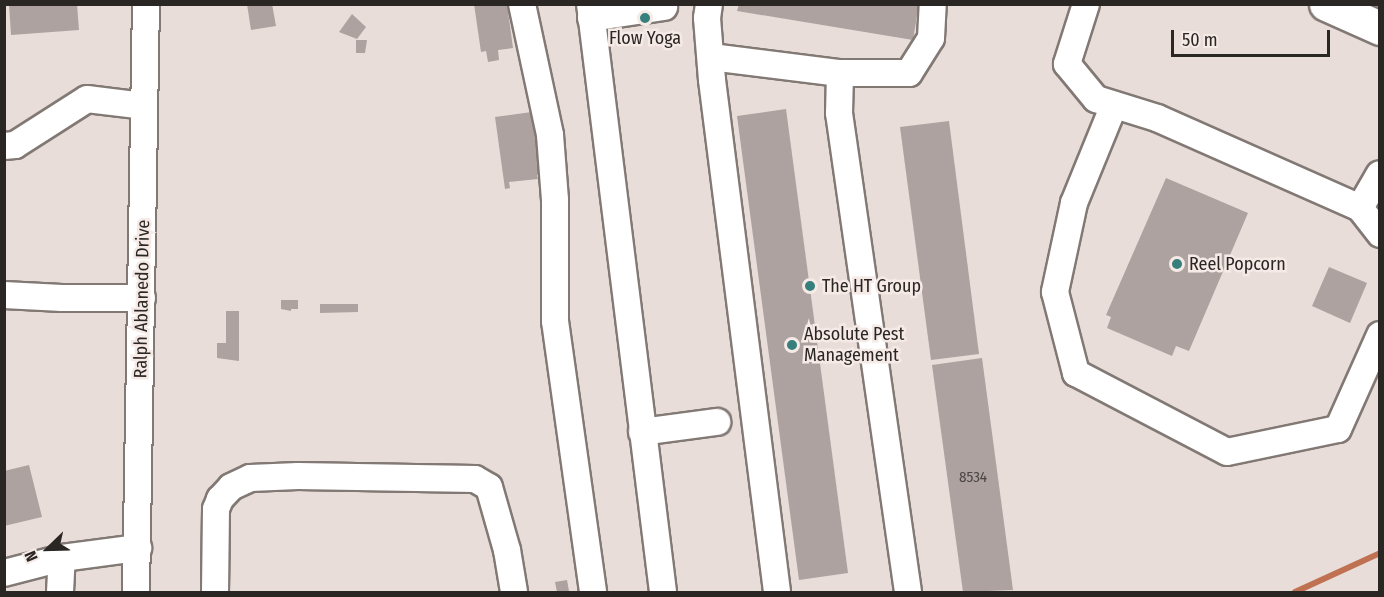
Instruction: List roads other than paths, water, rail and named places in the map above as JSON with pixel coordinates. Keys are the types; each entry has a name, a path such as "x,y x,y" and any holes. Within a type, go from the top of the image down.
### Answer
{"main road":[{"path":"1326,4 1380,27"}],"street":[{"name":"Ralph Ablanedo Drive","path":"136,592 146,4"},
{"path":"522,4 550,135 555,200 555,321 593,592"},
{"path":"709,4 707,18 712,80 777,592"},
{"path":"711,57 840,73 909,73 931,38 933,4"},
{"path":"1086,4 1067,64 1096,99 1157,118 1360,208 1380,234"},
{"path":"663,592 590,11 664,7"},
{"path":"840,73 839,113 908,592"},
{"path":"4,146 24,140 87,99 144,106"},
{"path":"1114,105 1074,202 1055,292 1076,373 1227,452 1338,429 1380,335"},
{"path":"1360,208 1380,174"},
{"path":"4,295 142,298"},
{"path":"642,432 717,422"},
{"path":"215,592 216,509 220,499 231,487 249,478 298,476 475,479 489,487 507,550 513,592"},
{"path":"4,573 62,558 138,548"},
{"path":"60,592 62,558"}],"waterway":[{"path":"1295,592 1380,553"}],"place":[{"name":"Flow Yoga","path":"645,18"},
{"name":"Reel Popcorn","path":"1177,264"},
{"name":"The HT Group","path":"810,286"},
{"name":"Absolute Pest Management","path":"792,345"}]}
